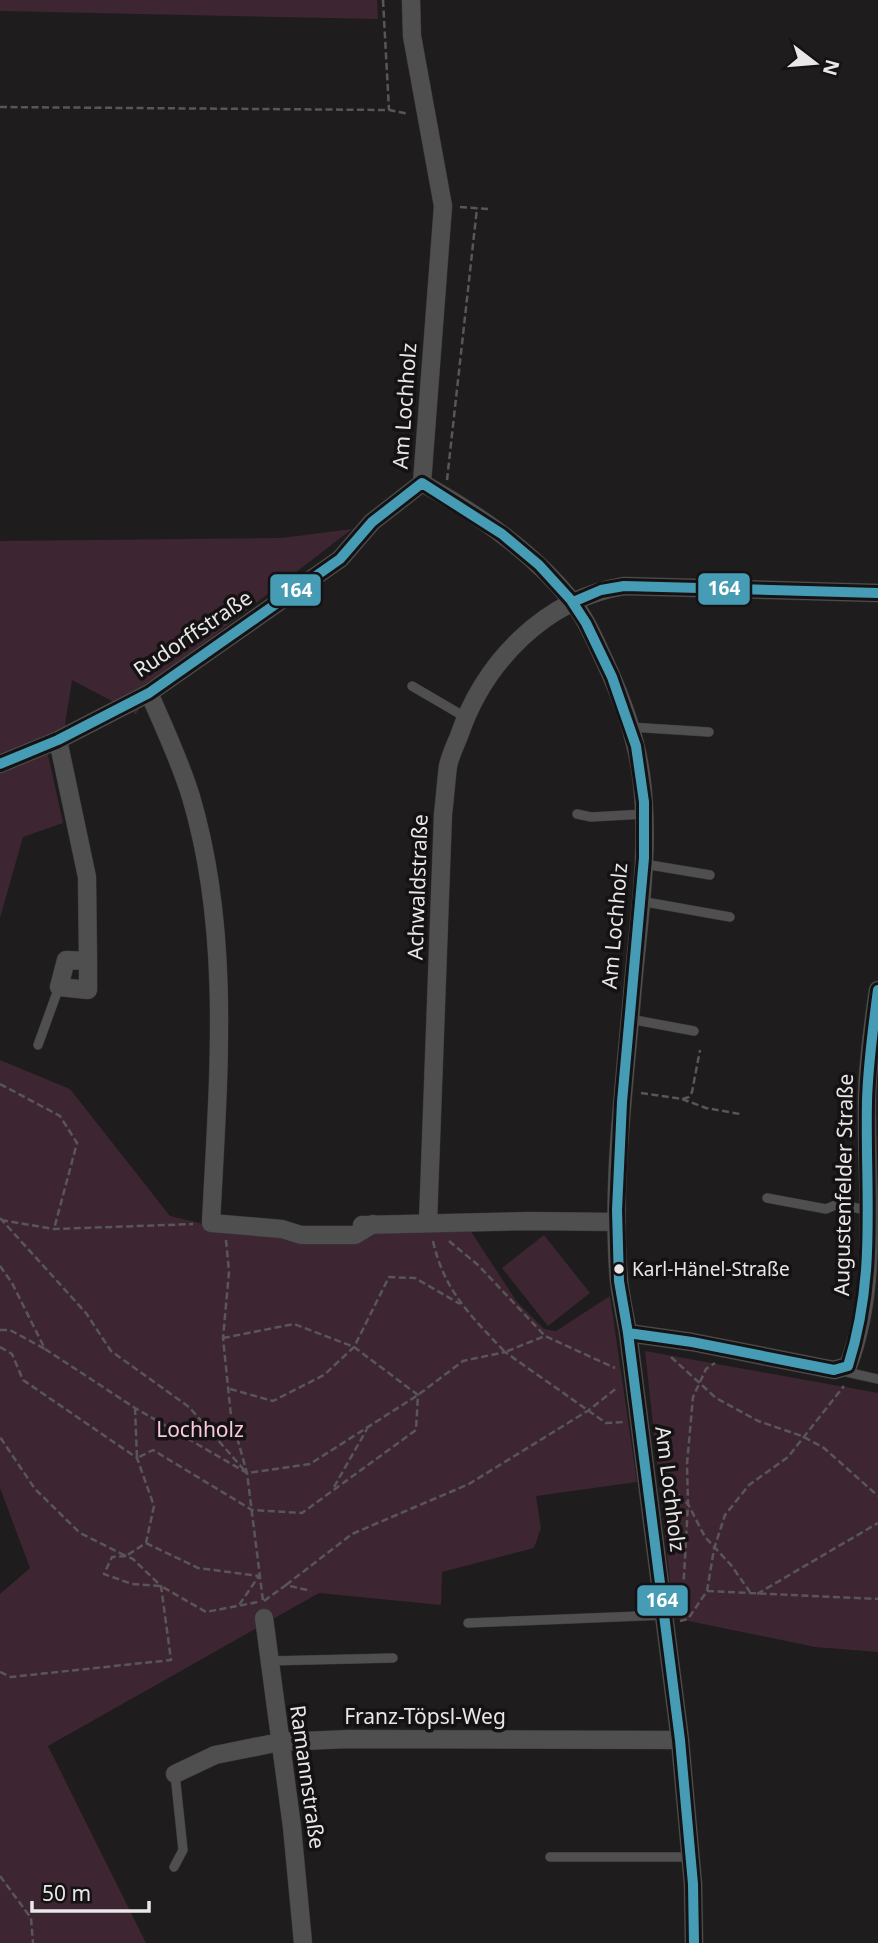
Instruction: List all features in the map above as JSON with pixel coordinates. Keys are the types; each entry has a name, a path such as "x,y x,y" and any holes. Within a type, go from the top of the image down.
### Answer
{"street":[{"name":"Am Lochholz","path":"411,0 412,36 443,206 422,483 445,496 522,551 549,575 573,602 619,691 641,774 645,814 644,864 624,1091 617,1222 619,1283 628,1333 644,1465 671,1621 691,1857 694,1943"},
{"name":"Rudorffstraße","path":"0,764 58,740 149,693 340,559 372,522 422,483"},
{"path":"573,602 601,590 624,586 878,593"},
{"name":"Achwaldstraße","path":"428,1222 443,814 449,764 465,717 484,681 507,651 530,629 573,602"},
{"path":"149,693 191,798 214,916 220,1020 217,1224 282,1229 301,1235 355,1234 373,1224 617,1222"},
{"path":"58,740 87,877 88,961 88,990 59,987 66,960 88,961"},
{"name":"Augustenfelder Straße","path":"841,1371 848,1366 856,1346 869,1286 870,1211 866,1115 878,994"},
{"path":"628,1333 841,1371"},
{"name":"Ramannstraße","path":"264,1609 268,1661 292,1827 303,1943"},
{"name":"Franz-Töpsl-Weg","path":"175,1774 215,1755 280,1742 349,1739 680,1740"}],"lane":[{"path":"412,686 465,717"},
{"path":"630,727 709,732"},
{"path":"577,814 591,817 645,814"},
{"path":"644,864 710,875"},
{"path":"640,901 730,917"},
{"path":"37,1045 59,987"},
{"path":"630,1019 694,1031"},
{"path":"767,1198 826,1209 838,1203 870,1211"},
{"path":"841,1371 878,1378"},
{"path":"468,1623 671,1621"},
{"path":"268,1661 393,1658"},
{"path":"174,1867 183,1850 175,1774"},
{"path":"550,1857 691,1857"}],"path":[{"path":"383,0 389,110"},
{"path":"0,107 389,110 426,118"},
{"path":"443,206 488,209"},
{"path":"445,496 477,208"},
{"path":"682,1099 689,1097 692,1092 700,1050"},
{"path":"0,1084 60,1116 77,1143 54,1229"},
{"path":"624,1091 682,1099 706,1108 740,1114"},
{"path":"1,1219 54,1229 217,1224 229,1272 223,1338 231,1416 247,1473 264,1609"},
{"path":"1,1219 86,1313 111,1351 189,1407 247,1473"},
{"path":"428,1222 438,1264 460,1304 505,1352 606,1423 639,1421"},
{"path":"264,1609 286,1585 352,1534 469,1484 589,1410 633,1376 545,1336 478,1265 428,1222"},
{"path":"0,1266 12,1283 45,1349"},
{"path":"229,1388 273,1401 324,1375 354,1346 389,1278 415,1278 460,1304"},
{"path":"223,1338 294,1324 354,1346 418,1395"},
{"path":"0,1330 10,1330 45,1349 135,1408 247,1473 310,1464 418,1395 463,1361 505,1352 545,1336"},
{"path":"0,1347 12,1354 23,1380 137,1458"},
{"path":"733,1351 706,1369 693,1397 687,1464 688,1504 671,1621 688,1619 707,1591 714,1549 725,1515 750,1485 788,1457 847,1382 841,1371"},
{"path":"668,1354 716,1398 748,1416 802,1436 824,1448 878,1496"},
{"path":"137,1458 153,1450 252,1510 302,1513 416,1430 418,1395"},
{"path":"135,1408 137,1458 153,1506 146,1543 127,1556 112,1557 104,1574 132,1584 161,1586"},
{"path":"332,1491 368,1426"},
{"path":"0,1437 35,1489 80,1533 133,1559 161,1586 206,1612 239,1606 264,1609"},
{"path":"644,1465 671,1485 688,1504 705,1537 731,1565 751,1594"},
{"path":"757,1594 878,1523"},
{"path":"146,1543 198,1568 259,1576"},
{"path":"239,1606 259,1576"},
{"path":"286,1585 311,1591"},
{"path":"0,1672 11,1677 171,1660 161,1586"},
{"path":"707,1591 878,1599"},
{"path":"0,1876 31,1919 33,1943"}],"green space":[{"path":"0,0 377,0 378,19 0,11"},
{"path":"352,529 160,677 136,714 72,680 64,731 0,757 0,541 281,538"},
{"path":"47,750 63,823 23,837 0,918 0,772"},
{"name":"Lochholz","path":"0,1060 70,1089 170,1216 242,1233 468,1227 517,1302 544,1329 556,1331 610,1296 637,1482 536,1496 541,1528 534,1548 442,1572 441,1605 319,1593 48,1746 146,1943 0,1943 0,1594 30,1568 0,1488"},
{"path":"544,1235 590,1293 548,1326 502,1268"},
{"path":"645,1351 878,1393 878,1652 815,1647 674,1618"}],"transit line":[{"name":"164","path":"0,764 58,740 149,693 340,559 372,522 422,483 502,534 539,565 571,600 586,623 612,677 636,746 644,802 644,858 622,1102 617,1210 619,1281 680,1740 693,1884 694,1943"},
{"name":"164","path":"573,602 601,590 624,586 878,593"},
{"name":"164","path":"628,1333 692,1342 834,1370 848,1366 857,1332 866,1267 868,1087 878,990"}],"place":[{"name":"Karl-Hänel-Straße","path":"619,1269"}]}
